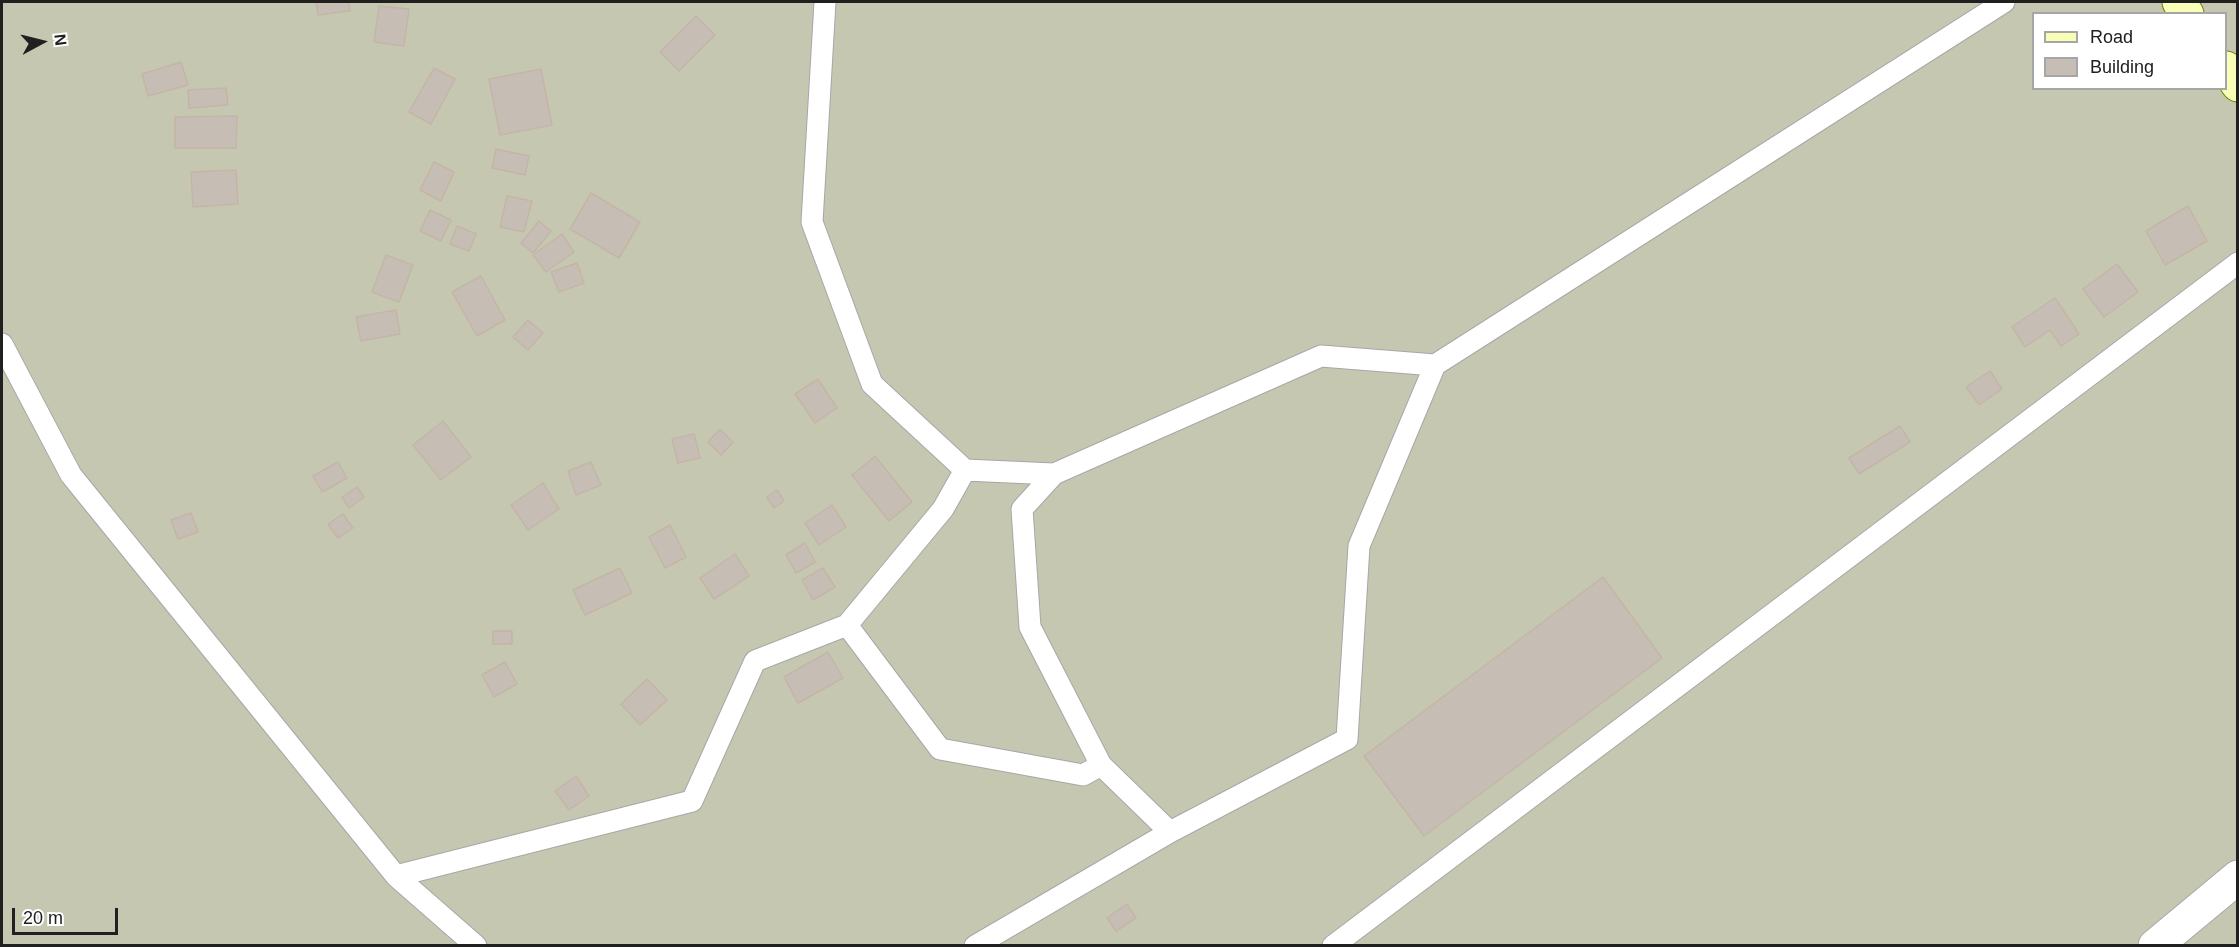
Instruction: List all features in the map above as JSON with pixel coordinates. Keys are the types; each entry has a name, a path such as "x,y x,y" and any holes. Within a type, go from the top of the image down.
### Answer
{"main road":[{"path":"2227,69 2238,85"}],"street":[{"path":"2155,945 2238,877"}],"lane":[{"path":"825,2 812,222 872,384 965,470 1054,474"},
{"path":"975,945 1170,832 1347,739 1359,546 1435,365 2004,2"},
{"path":"1333,945 2238,263"},
{"path":"2,344 71,475 396,876 476,945"},
{"path":"1170,832 1101,765 1030,627 1022,509 1054,474 1321,356 1435,365"},
{"path":"396,876 692,801 755,661 847,625 943,509 965,470"},
{"path":"847,625 940,749 1083,775 1101,765"}],"shaded area":[{"path":"2,2 2237,2 2237,945 2,945"}],"building":[{"path":"316,2 349,2 350,11 318,15"},
{"path":"379,6 409,9 404,46 374,42"},
{"path":"696,16 715,35 679,71 660,52"},
{"path":"181,62 188,85 148,96 142,74"},
{"path":"434,68 455,79 431,124 409,112"},
{"path":"541,69 552,125 500,135 489,79"},
{"path":"226,88 228,105 189,108 188,90"},
{"path":"237,116 236,148 175,148 175,117"},
{"path":"496,149 529,156 525,175 492,168"},
{"path":"434,162 454,172 441,201 420,190"},
{"path":"236,170 238,204 193,207 191,172"},
{"path":"591,193 640,222 619,258 570,229"},
{"path":"507,196 532,201 524,232 500,227"},
{"path":"2188,206 2207,241 2165,265 2146,231"},
{"path":"430,210 451,220 441,241 420,231"},
{"path":"539,221 551,231 533,253 521,243"},
{"path":"457,226 476,234 469,251 450,244"},
{"path":"562,234 574,252 546,272 533,255"},
{"path":"386,255 413,265 399,302 372,292"},
{"path":"577,263 584,283 559,292 551,272"},
{"path":"2117,264 2138,292 2104,317 2083,289"},
{"path":"481,276 505,320 477,336 452,292"},
{"path":"2055,298 2079,334 2061,346 2050,330 2025,347 2012,327"},
{"path":"396,310 400,334 361,341 356,317"},
{"path":"528,320 543,333 528,350 513,337"},
{"path":"1990,371 2002,389 1979,405 1966,387"},
{"path":"818,379 837,408 815,423 795,394"},
{"path":"443,421 471,457 441,480 413,445"},
{"path":"1900,426 1910,442 1859,474 1849,458"},
{"path":"720,429 733,442 721,455 708,442"},
{"path":"694,434 700,458 678,463 672,439"},
{"path":"875,456 912,502 889,521 852,475"},
{"path":"338,462 347,478 322,492 313,476"},
{"path":"591,462 601,485 576,495 568,471"},
{"path":"543,483 559,509 528,530 511,505"},
{"path":"357,487 364,497 349,508 342,497"},
{"path":"777,490 784,501 774,508 767,497"},
{"path":"832,505 846,527 819,545 805,523"},
{"path":"191,513 198,532 178,539 171,520"},
{"path":"343,514 353,528 338,538 328,524"},
{"path":"670,525 686,557 665,568 649,537"},
{"path":"805,543 815,562 796,573 786,555"},
{"path":"735,554 749,576 714,599 700,578"},
{"path":"620,568 632,593 585,615 573,590"},
{"path":"823,568 835,587 813,600 802,580"},
{"path":"1603,577 1662,658 1424,836 1364,756"},
{"path":"493,631 512,631 512,644 493,644"},
{"path":"828,652 843,678 798,703 784,677"},
{"path":"505,662 517,684 494,697 482,675"},
{"path":"647,679 667,700 640,725 621,704"},
{"path":"576,776 589,796 569,810 555,791"},
{"path":"1127,904 1136,918 1116,931 1107,918"}]}
